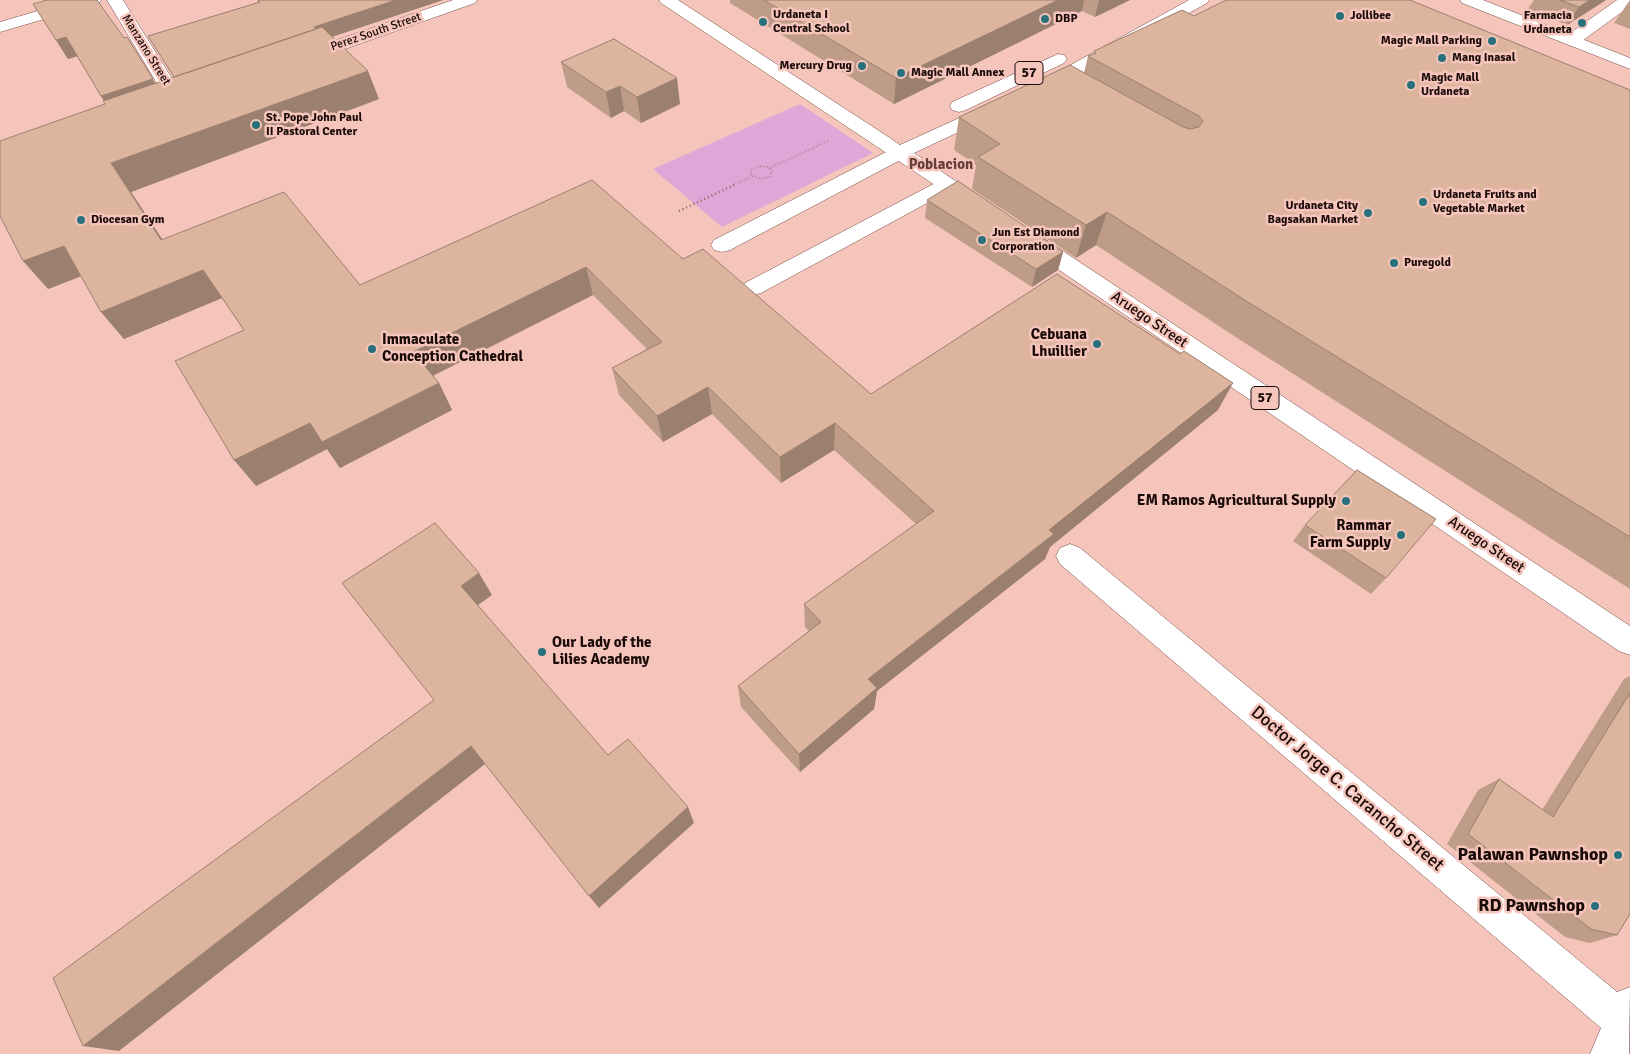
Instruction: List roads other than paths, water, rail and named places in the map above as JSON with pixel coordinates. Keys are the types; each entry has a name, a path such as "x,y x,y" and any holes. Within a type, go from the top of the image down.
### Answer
{"main road":[{"path":"0,27 92,0"},
{"name":"Manzano Street","path":"115,0 177,101"},
{"name":"Perez South Street","path":"290,62 469,0"},
{"name":"Aruego Street","path":"667,0 858,127 948,184 1630,642"},
{"path":"1108,32 1172,0"},
{"path":"722,246 892,148 1062,77 1201,0"},
{"path":"1468,0 1630,64"},
{"path":"1572,40 1628,0"},
{"name":"57","path":"942,113 1076,49"},
{"path":"1050,81 1067,91"},
{"path":"158,107 196,94"},
{"path":"752,288 948,184"},
{"name":"Doctor Jorge C. Carancho Street","path":"1070,556 1621,1027"}],"place":[{"name":"Jollibee","path":"1340,16"},
{"name":"DBP","path":"1045,19"},
{"name":"Urdaneta I Central School","path":"763,22"},
{"name":"Farmacia Urdaneta","path":"1582,23"},
{"name":"Magic Mall Parking","path":"1492,41"},
{"name":"Mang Inasal","path":"1442,58"},
{"name":"Mercury Drug","path":"862,66"},
{"name":"Magic Mall Annex","path":"901,73"},
{"name":"Magic Mall Urdaneta","path":"1411,85"},
{"name":"St. Pope John Paul II Pastoral Center","path":"256,125"},
{"name":"Urdaneta Fruits and Vegetable Market","path":"1423,202"},
{"name":"Urdaneta City Bagsakan Market","path":"1368,213"},
{"name":"Diocesan Gym","path":"81,220"},
{"name":"Jun Est Diamond Corporation","path":"982,240"},
{"name":"Puregold","path":"1394,263"},
{"name":"Cebuana Lhuillier","path":"1097,344"},
{"name":"Immaculate Conception Cathedral","path":"372,349"},
{"name":"EM Ramos Agricultural Supply","path":"1346,501"},
{"name":"Rammar Farm Supply","path":"1401,535"},
{"name":"Our Lady of the Lilies Academy","path":"542,652"},
{"name":"Palawan Pawnshop","path":"1618,855"},
{"name":"RD Pawnshop","path":"1595,906"}],"district":[{"name":"Poblacion","path":"941,165"}]}
